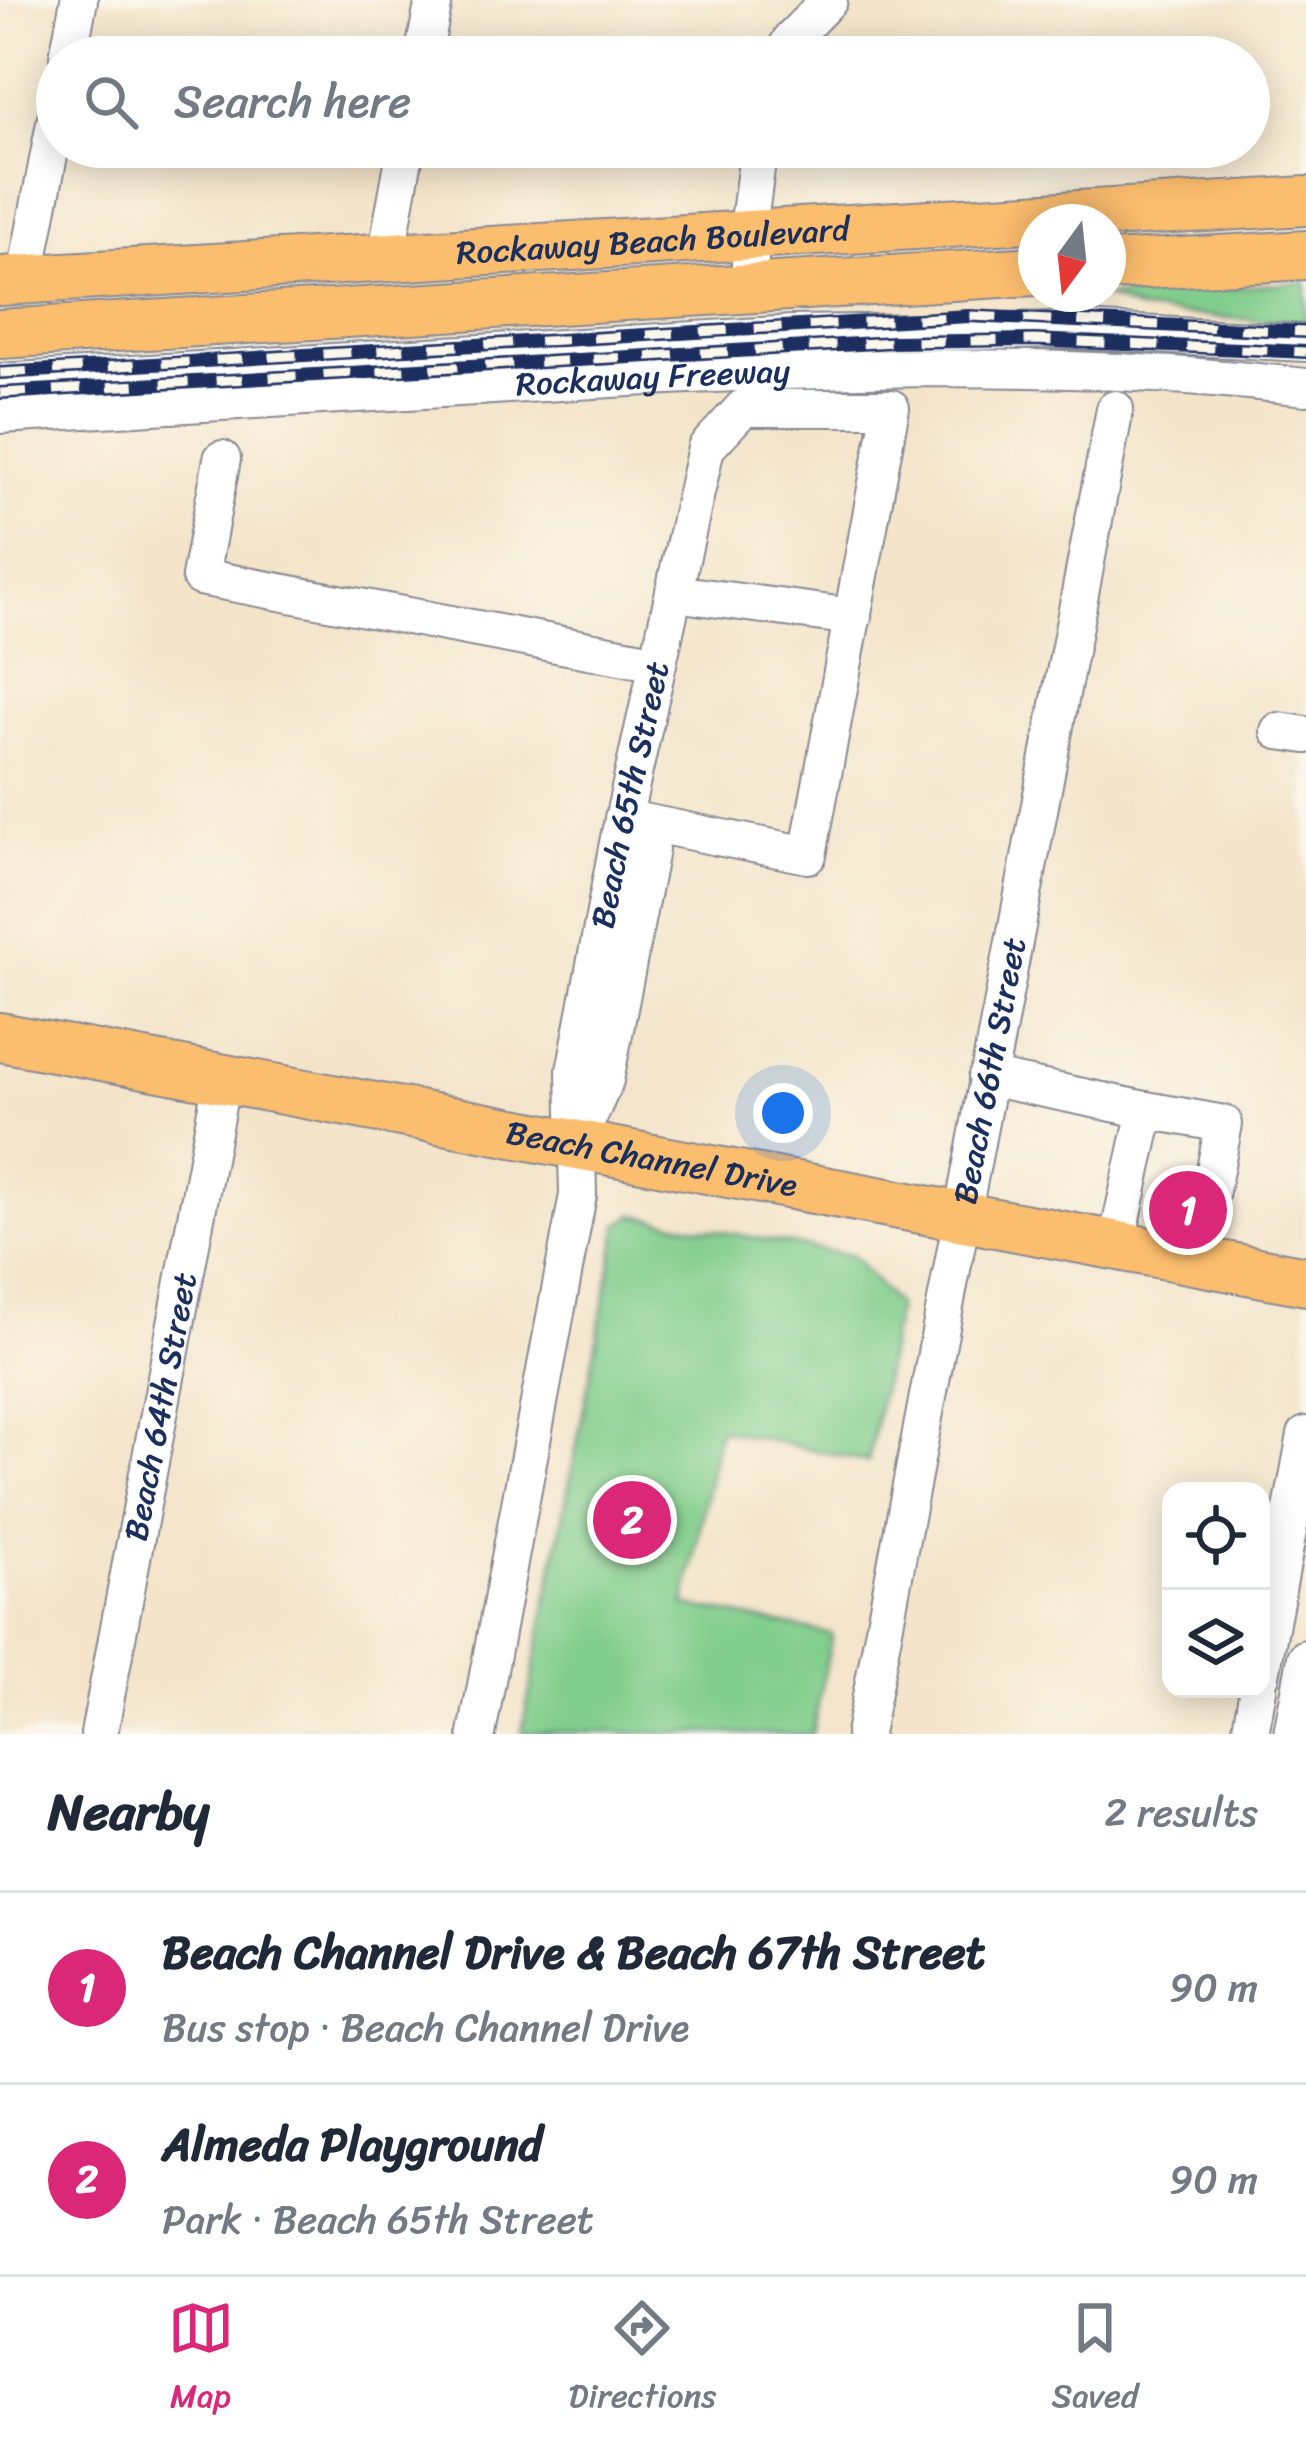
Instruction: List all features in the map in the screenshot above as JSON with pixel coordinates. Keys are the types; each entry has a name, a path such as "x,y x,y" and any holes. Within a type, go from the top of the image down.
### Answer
{"main road":[{"name":"Rockaway Beach Boulevard","path":"13,280 1306,201"},
{"path":"1126,265 1306,254"},
{"name":"Rockaway Beach Boulevard","path":"0,334 1018,272"},
{"name":"Beach Channel Drive","path":"0,1037 1306,1281"}],"street":[{"path":"72,36 79,0"},
{"path":"427,36 434,0"},
{"path":"794,36 829,0"},
{"path":"13,280 43,168"},
{"path":"386,257 402,168"},
{"path":"750,288 749,235 757,168"},
{"name":"Rockaway Freeway","path":"0,382 934,330 1064,330 1306,343"},
{"name":"Rockaway Freeway","path":"0,415 891,367 1184,373 1306,387"},
{"name":"Beach 65th Street","path":"477,1734 578,1195 575,1071 623,818 706,448 743,408 891,408 853,617"},
{"name":"Beach 66th Street","path":"864,1734 1115,409"},
{"path":"222,459 200,577 658,663"},
{"path":"623,818 808,855 853,617 674,593"},
{"name":"Beach 65th Street","path":"576,1144 605,1080 650,850"},
{"path":"987,1077 1225,1124 1210,1195"},
{"name":"Beach 64th Street","path":"99,1734 222,1079"},
{"path":"1116,1246 1146,1110"},
{"path":"1270,1627 1306,1435"},
{"path":"1292,1734 1306,1658"},
{"path":"1250,1734 1256,1698"}],"green space":[{"path":"1306,282 1306,324 1140,311 1126,305 1126,295"},
{"path":"634,1215 853,1256 897,1306 868,1462 719,1429 685,1605 832,1634 812,1734 522,1732 619,1224"}],"railway":[{"path":"0,373 969,316 1306,332"},
{"path":"0,393 893,342 1034,340 1306,352"}],"place":[{"name":"Beach Channel Drive & Beach 67th Street","path":"1188,1210"},
{"name":"Almeda Playground","path":"632,1520"}]}
